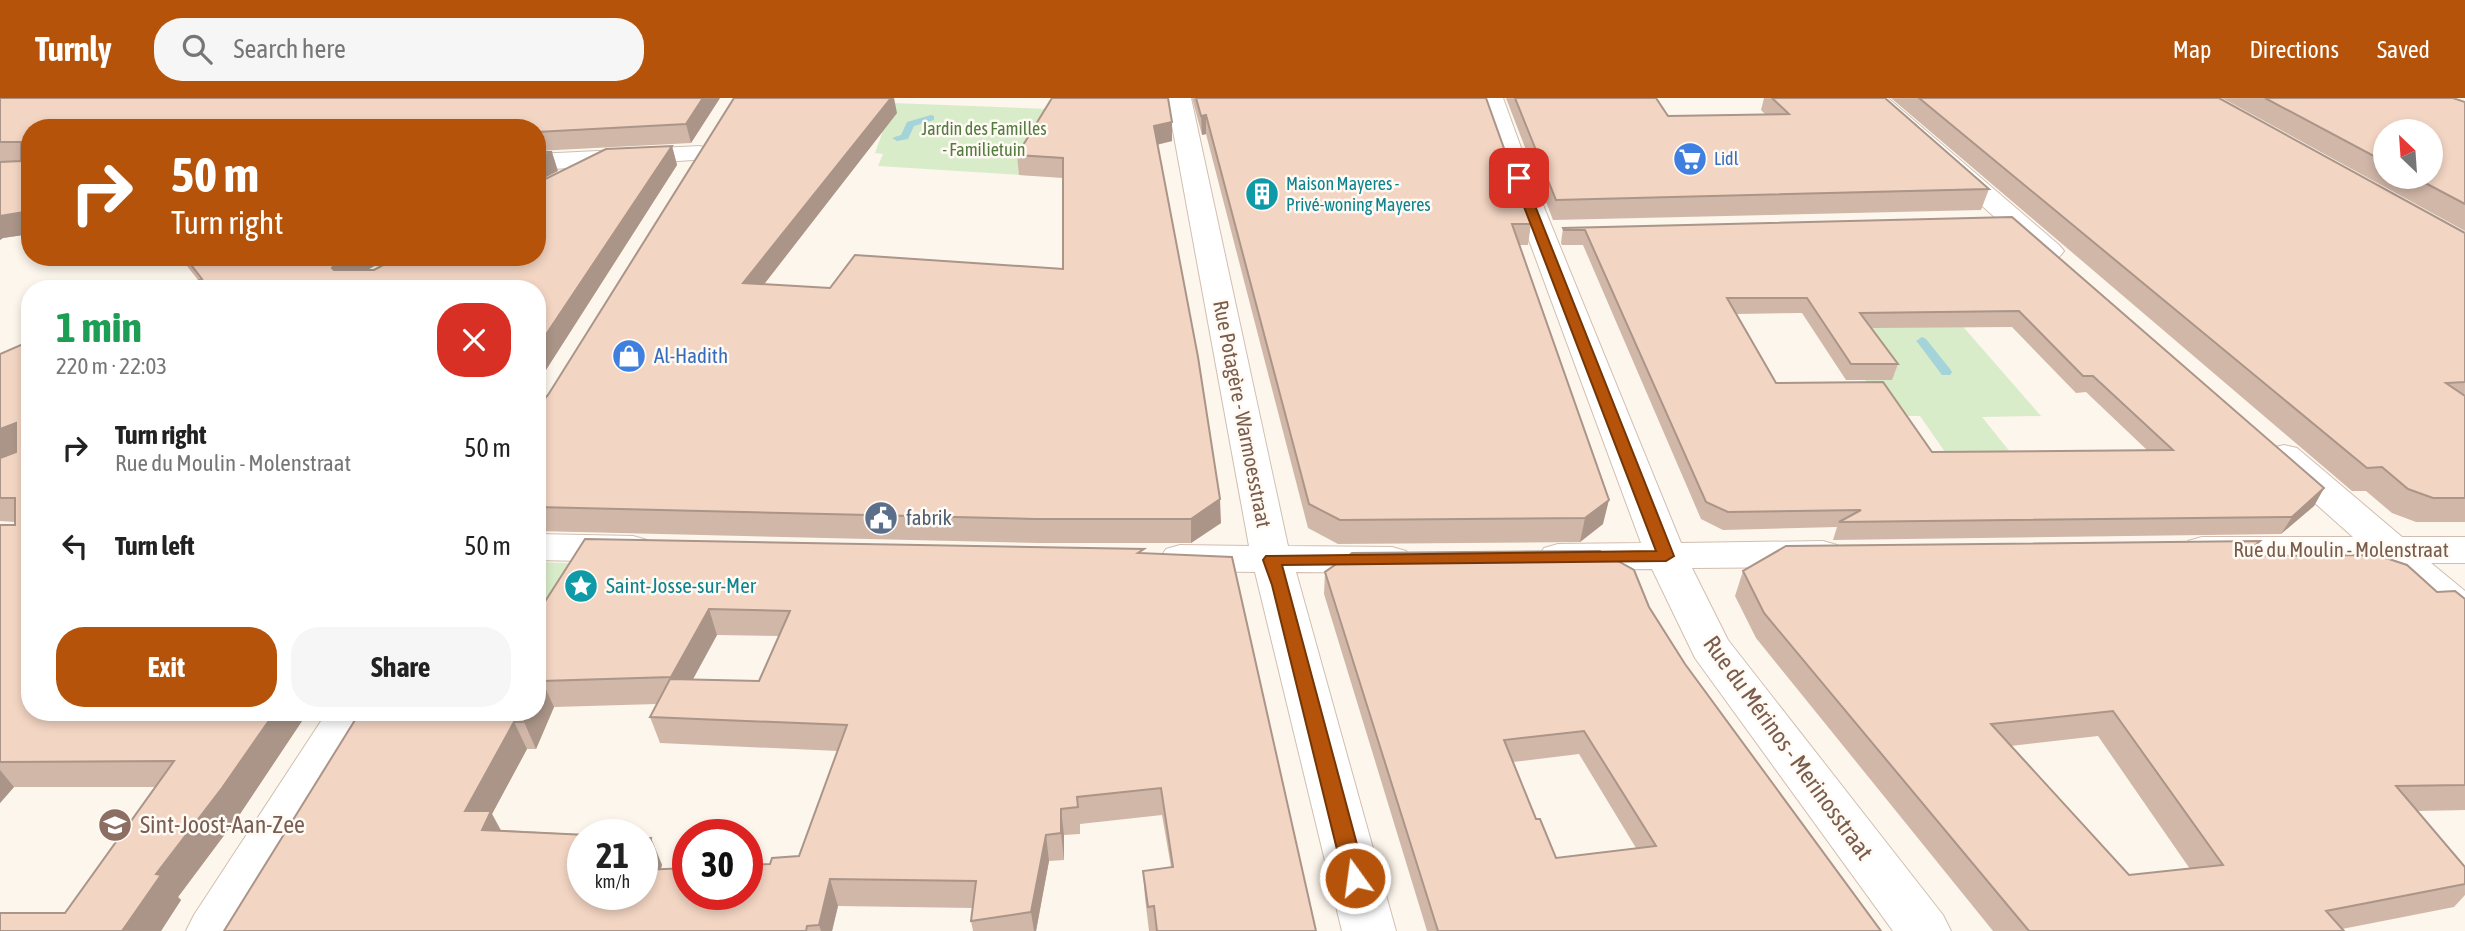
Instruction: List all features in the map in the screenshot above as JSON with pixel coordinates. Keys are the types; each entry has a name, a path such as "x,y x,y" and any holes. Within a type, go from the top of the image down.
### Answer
{"street":[{"name":"Rue Potagère - Warmoesstraat","path":"1179,98 1272,560 1369,931"},
{"name":"Rue du Mérinos - Merinosstraat","path":"1491,98 1519,178 1554,232 1666,556 1710,647 1924,931"},
{"path":"1874,98 2076,274"},
{"path":"546,162 607,160 646,154 701,154"},
{"path":"559,185 607,160"},
{"path":"1975,221 2014,220"},
{"path":"2263,438 2465,614"},
{"path":"546,547 663,550"},
{"name":"Rue du Moulin - Molenstraat","path":"2160,551 2465,550"},
{"path":"1516,558 1857,554"},
{"path":"1149,558 1433,559"},
{"path":"213,931 345,721"}],"green space":[{"name":"Jardin des Familles - Familietuin","path":"893,103 1075,110 1069,178 878,166 883,154 875,153"},
{"path":"1847,313 1959,322 2041,416 1982,417 2023,468 1952,462 1920,416 1890,416 1832,332"},
{"path":"546,562 595,564 546,643"}],"building":[{"path":"0,98 703,98 686,124 546,132 546,119 21,119 21,142 0,142"},
{"path":"734,98 891,98 743,283 830,288 855,255 1063,269 1063,158 1017,155 1052,98 1168,98 1172,122 1154,126 1198,357 1220,499 1191,519 1035,519 546,507 548,395"},
{"path":"1196,98 1486,98 1531,224 1512,224 1609,500 1585,518 1340,520 1309,504 1206,115 1201,116"},
{"path":"1515,98 1656,98 1668,116 1789,114 1772,98 1885,98 1989,189 1556,200"},
{"path":"1919,98 2219,98 2373,183 2373,189 2385,189 2465,233 2465,382 2446,383 2465,396 2465,498 2433,498 2408,489 2382,467 2367,468"},
{"path":"2265,98 2453,98 2465,102 2465,204 2437,189 2443,189 2443,119 2373,119 2373,156"},
{"path":"672,146 546,335 546,280 200,280 202,279 192,266 333,266 334,270 374,270 381,266 546,266 546,179 606,149"},
{"path":"21,161 21,212 0,216 0,162"},
{"path":"2012,217 2324,488 2292,517 1839,522 1861,510 1728,512 1706,502 1585,230 1563,228","holes":["1727,298 1807,298 1851,364 1898,364 1860,313 2019,311 2083,376 2093,376 2173,450 1932,452 1883,382 1776,383"]},
{"path":"21,345 21,721 269,721 222,788 156,874 161,875 122,931 0,931 0,913 65,913 174,761 0,762 0,525 15,525 15,498 0,498 0,458 16,452 16,423 0,429 0,354"},
{"path":"585,539 1144,549 1138,553 1232,557 1316,931 1157,931 1154,906 1148,907 1143,871 1173,867 1161,788 1077,797 1078,807 1061,809 1061,833 1046,835 1031,912 971,921 976,881 830,879 819,925 807,926 806,931 224,931 354,721 524,721 514,722 465,811 491,811 482,830 567,834 567,910 658,910 658,869 672,869 672,910 763,910 763,864 770,864 772,858 799,856 847,725 650,717 670,679 759,681 790,611 709,609 671,677 546,681 546,600"},
{"path":"2260,541 2243,556 2377,555 2407,565 2437,592 2455,591 2465,599 2465,785 2396,786 2465,867 2465,884 2326,911 2344,931 2029,931 1764,613 1743,571 1786,546","holes":["2113,711 2223,865 2129,875 1991,724"]},
{"path":"1600,551 1634,570 1649,607 1685,664 1881,931 1438,931 1325,572 1352,553","holes":["1584,731 1656,846 1556,858 1540,819 1536,819 1504,740"]}],"waterway":[{"path":"897,138 905,137 910,124 931,118"},
{"path":"1922,341 1946,372"}],"place":[{"name":"Lidl","path":"1690,159"},
{"name":"Maison Mayeres - Privé-woning Mayeres","path":"1262,194"},
{"name":"Al-Hadith","path":"629,356"},
{"name":"fabrik","path":"881,518"},
{"name":"Saint-Josse-sur-Mer","path":"581,586"},
{"name":"Sint-Joost-Aan-Zee","path":"115,825"}],"route":[{"path":"1355,878 1272,560 1666,556 1519,178"}]}
